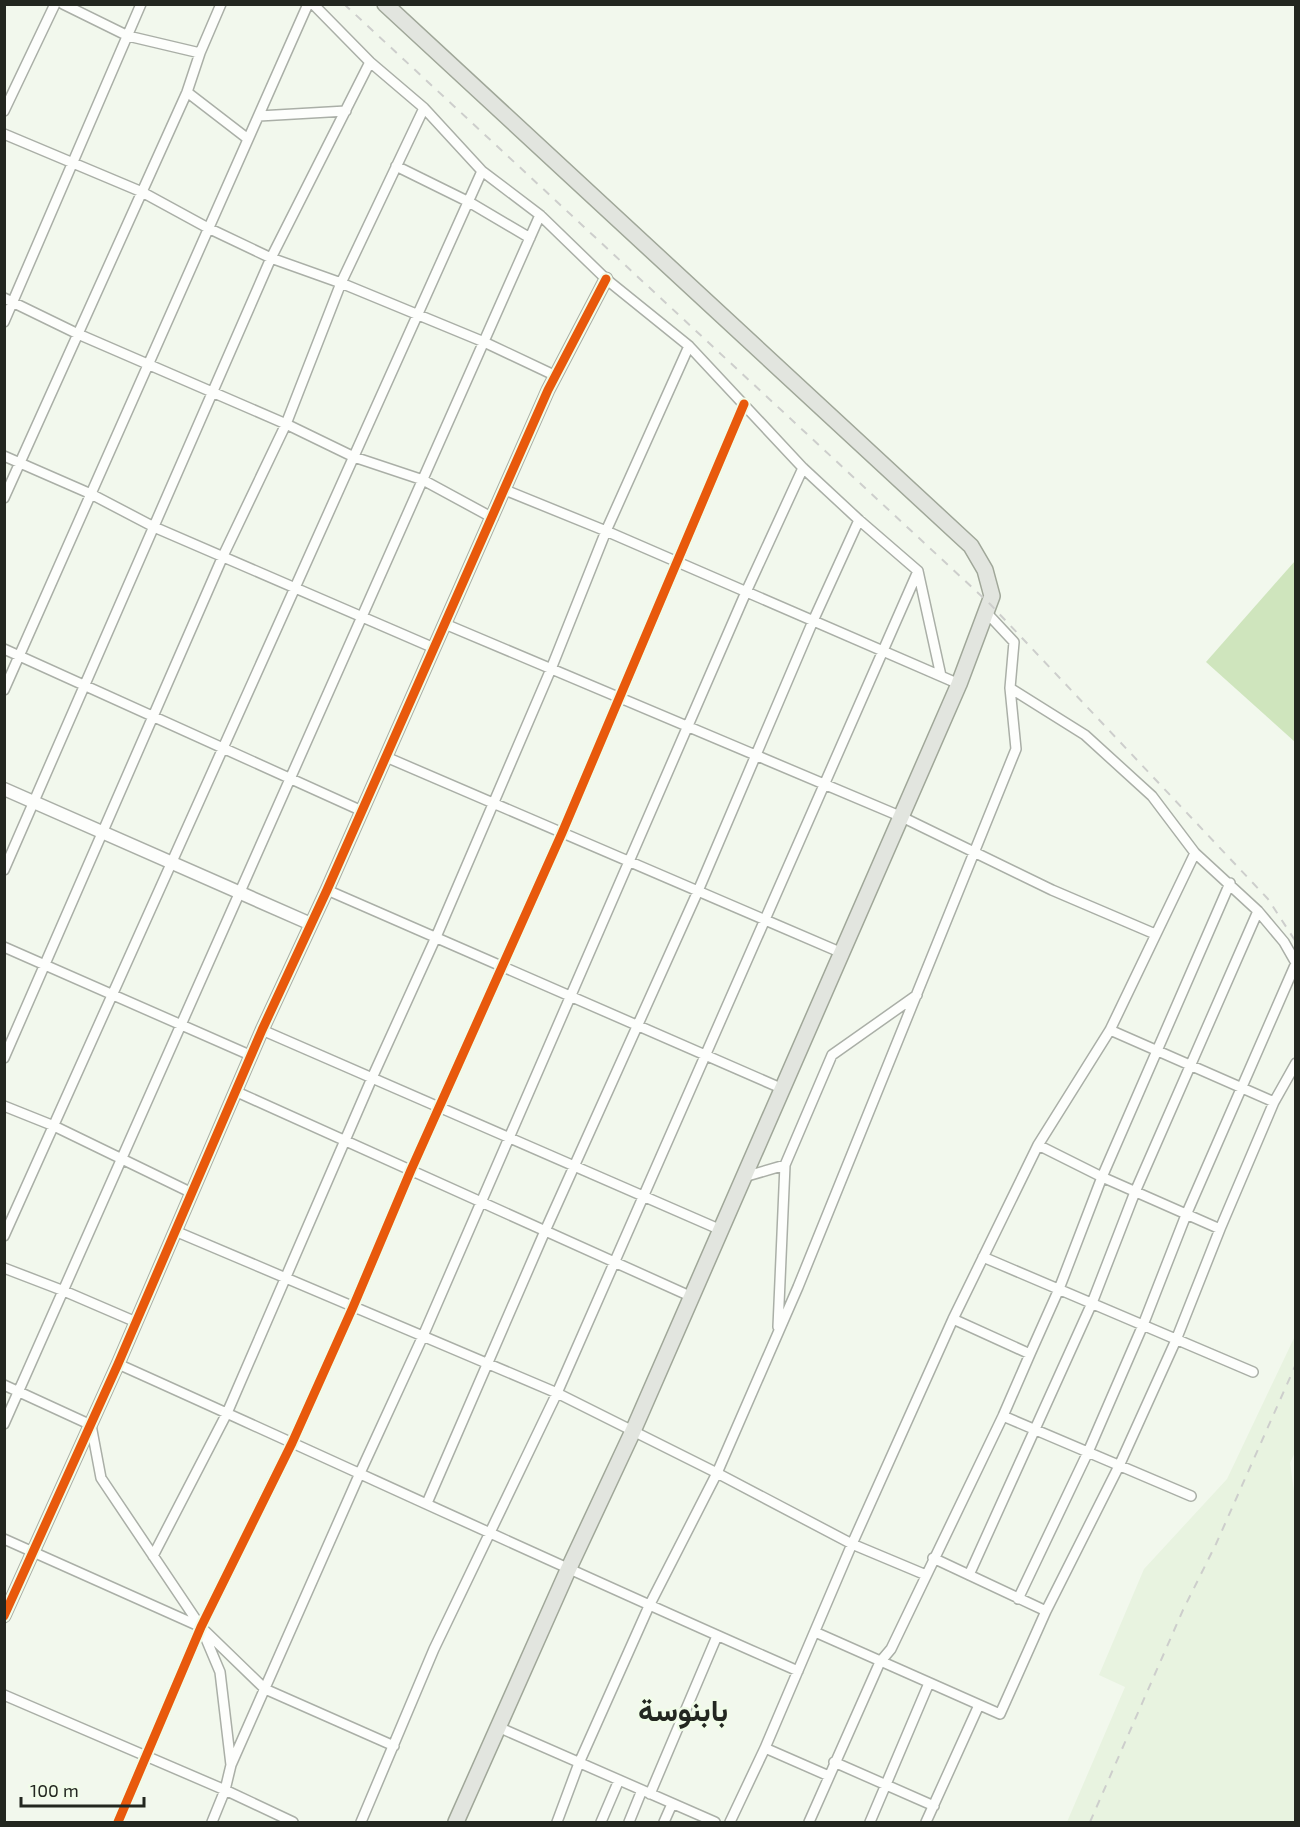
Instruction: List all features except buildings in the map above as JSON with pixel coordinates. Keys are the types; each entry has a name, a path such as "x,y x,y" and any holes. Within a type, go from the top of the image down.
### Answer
{"main road":[{"path":"386,4 971,546 985,570 992,596 959,684 902,817 633,1431 568,1570 456,1822"}],"street":[{"path":"4,111 55,4"},
{"path":"63,4 128,36 200,53"},
{"path":"4,321 9,300 73,164 141,4"},
{"path":"4,498 187,92 200,53 221,4"},
{"path":"4,690 308,4"},
{"path":"313,4 370,62 424,108 482,171 540,215 606,279 689,345 803,468 918,571 940,676"},
{"path":"4,870 271,258 370,62"},
{"path":"187,92 248,139"},
{"path":"4,1058 223,556 286,424 341,283 424,108"},
{"path":"259,116 345,111"},
{"path":"4,134 142,192 208,228 271,258 341,283 484,342 556,376"},
{"path":"396,166 469,202 530,238"},
{"path":"4,1236 482,171"},
{"path":"4,1424 540,215"},
{"path":"4,1616 118,1364 262,1030 327,890 556,376 606,279"},
{"path":"9,300 78,334 286,424 354,457 423,480 493,518"},
{"path":"153,1557 227,1413 494,804 606,531 689,345"},
{"path":"118,1822 201,1627 292,1443 562,833 744,404"},
{"path":"4,456 91,494 154,527 434,648"},
{"path":"212,1822 225,1790 231,1765 423,1336 746,592 803,468"},
{"path":"505,490 606,531 959,684"},
{"path":"426,1503 545,1231 639,1026 813,621 859,520"},
{"path":"361,1822 434,1649 557,1393 918,571"},
{"path":"557,1822 579,1763 649,1606 717,1473 778,1332 1017,749 1010,688 1014,642 987,612"},
{"path":"445,624 902,817 1052,890 1155,934"},
{"path":"4,649 362,811"},
{"path":"1010,688 1085,735 1136,780 1152,796 1195,853 1258,911 1284,942 1296,963 1186,1215 1143,1325 1088,1452 1018,1599"},
{"path":"386,758 842,953"},
{"path":"4,789 311,924"},
{"path":"730,1822 765,1748 852,1544 953,1319 1038,1145 1110,1030 1195,853"},
{"path":"809,1822 880,1662 891,1649 1003,1416 1059,1289 1102,1177 1230,883"},
{"path":"327,890 783,1089"},
{"path":"969,1575 1092,1303 1135,1192 1258,911"},
{"path":"4,947 252,1056"},
{"path":"778,1332 785,1165 832,1055 918,994"},
{"path":"262,1030 721,1230"},
{"path":"1110,1030 1274,1102"},
{"path":"815,1632 1000,1714 1046,1611 1119,1466 1176,1340 1274,1102 1296,1063"},
{"path":"237,1092 692,1297"},
{"path":"4,1106 54,1126 192,1193"},
{"path":"1038,1145 1102,1177 1220,1229"},
{"path":"744,1177 785,1165"},
{"path":"175,1231 557,1393 852,1544 926,1575"},
{"path":"983,1257 1252,1372"},
{"path":"4,1268 136,1322"},
{"path":"953,1319 1030,1354"},
{"path":"118,1364 426,1503 568,1570 798,1671"},
{"path":"4,1385 91,1425"},
{"path":"1003,1416 1191,1496"},
{"path":"91,1425 101,1478 201,1627 265,1689 394,1746"},
{"path":"4,1539 201,1627 220,1672 231,1765"},
{"path":"933,1558 1046,1611"},
{"path":"629,1822 646,1792 717,1636"},
{"path":"870,1822 929,1683"},
{"path":"4,1695 225,1790 293,1822"},
{"path":"926,1822 979,1705"},
{"path":"498,1727 715,1822"},
{"path":"765,1748 829,1776"},
{"path":"834,1762 934,1806"},
{"path":"601,1822 619,1780"},
{"path":"664,1822 672,1804"}],"shaded area":[{"path":"1295,1336 1296,1450 1290,1463 1296,1506 1295,1822 1067,1822 1125,1687 1099,1675 1144,1569 1227,1479"}],"green space":[{"path":"1295,561 1295,742 1206,662"}],"railway":[{"path":"344,4 990,604 1268,899 1296,942"},
{"path":"1090,1822 1183,1610 1216,1544 1296,1364"}],"cycle path":[{"path":"4,1616 118,1364 262,1030 327,890 548,390 606,279"},
{"path":"118,1822 201,1627 292,1443 353,1307 411,1170 562,833 744,404"}],"district":[{"name":"بابنوسة","path":"683,1711"}]}
